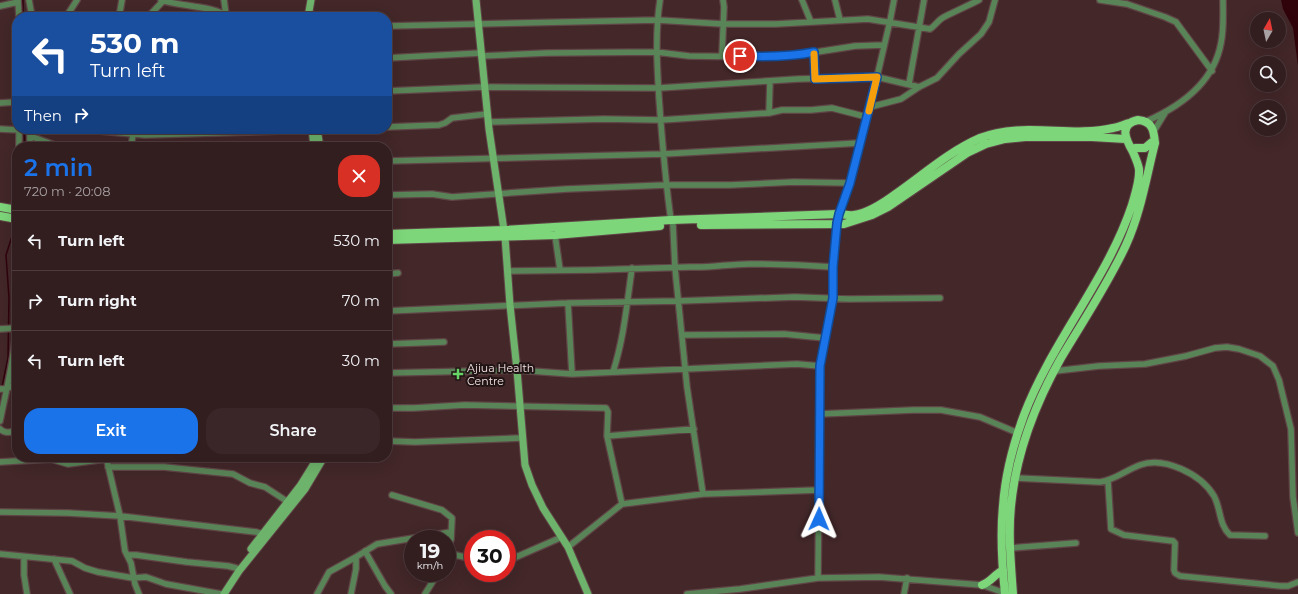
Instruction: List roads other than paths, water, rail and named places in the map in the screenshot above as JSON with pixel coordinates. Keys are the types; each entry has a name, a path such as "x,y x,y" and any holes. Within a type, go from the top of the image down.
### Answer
{"main road":[{"path":"309,12 311,0"},
{"path":"476,0 487,114 505,233 510,305 525,465 532,486 543,508 568,547 588,594"},
{"path":"392,240 839,214 854,215 886,201 962,146 982,138 1004,132 1025,130 1092,130 1112,128 1138,120 1147,122 1154,131 1155,144 1142,200 1126,244 1054,371 1027,431 1020,451 1011,506 1011,548 1014,594"},
{"path":"1005,594 1003,570 1003,505 1018,432 1035,390 1103,271 1129,214 1139,180 1139,169 1133,152 1126,140 1125,130 1130,123"},
{"path":"392,234 505,233 555,235 672,223 844,224 872,215 888,207 967,153 986,144 1005,139 1025,137 1092,137 1126,140"},
{"path":"1133,152 1136,148 1145,148 1152,142 1155,144"},
{"path":"0,207 12,209"},
{"path":"0,216 12,218"},
{"path":"221,594 291,504 315,462"},
{"path":"221,594 236,568 263,534 305,488 321,462"},
{"path":"982,585 992,580 997,572 1003,570"}],"street":[{"path":"29,0 31,12"},
{"path":"69,12 77,0"},
{"path":"120,12 122,0"},
{"path":"152,12 162,0 204,8 215,12"},
{"path":"224,0 226,12"},
{"path":"660,0 657,20 656,52 663,154 672,223 685,370 703,494"},
{"path":"722,55 723,0"},
{"path":"802,0 811,22"},
{"path":"835,0 840,20"},
{"path":"818,578 820,366 833,298 833,267 837,223 850,183 866,117 870,107 894,0"},
{"path":"908,84 924,0"},
{"path":"392,26 657,20 723,24 776,24 868,19 931,28 936,22 944,17 979,0"},
{"path":"870,107 901,100 919,87 937,78 959,54 981,34 989,22 995,0"},
{"path":"1100,0 1127,4 1176,22 1212,71"},
{"path":"1147,122 1165,113 1192,94 1212,71 1221,44 1223,32 1223,0"},
{"path":"0,6 18,1 18,12"},
{"path":"392,58 547,53 656,52 690,56 722,55 764,57 804,54 849,46 884,45"},
{"path":"814,52 815,79"},
{"path":"392,91 484,88 659,88 770,81 877,77 919,87"},
{"path":"769,113 770,81"},
{"path":"0,103 12,102"},
{"path":"488,122 604,119 661,120 769,113 782,110 832,108 866,117"},
{"path":"1154,131 1165,113"},
{"path":"392,127 440,125 452,118 487,114"},
{"path":"0,129 12,130"},
{"path":"132,142 133,134"},
{"path":"30,142 30,136 46,142"},
{"path":"392,161 663,154 860,143"},
{"path":"392,195 425,194 452,196 666,185 730,185 794,182 850,183"},
{"path":"555,235 560,270"},
{"path":"508,271 703,268 749,264 791,264 833,267"},
{"path":"613,372 623,332 632,268"},
{"path":"392,274 398,273"},
{"path":"392,311 568,303 795,297 940,298"},
{"path":"568,303 572,374"},
{"path":"2,329 12,328"},
{"path":"682,335 784,334 825,338"},
{"path":"392,344 444,342"},
{"path":"1054,371 1099,366 1145,364 1186,356 1215,348 1227,347 1239,349 1260,356 1272,366 1276,373 1290,418 1293,497 1298,534"},
{"path":"0,421 3,389 12,364"},
{"path":"392,373 517,370 572,374 797,364 820,366"},
{"path":"392,408 465,405 606,408 608,412 607,436 622,504"},
{"path":"819,414 940,410 980,417 1018,432"},
{"path":"0,429 2,431 12,432"},
{"path":"607,436 694,429"},
{"path":"392,441 522,438"},
{"path":"0,462 12,461"},
{"path":"61,462 68,464 81,462"},
{"path":"107,462 120,516 127,556 131,563 133,578 139,594"},
{"path":"1016,478 1091,482 1108,481 1140,465 1149,463 1177,466 1205,486 1214,496 1224,526 1230,535 1266,536"},
{"path":"108,467 164,467 233,474 250,483 265,488 291,504"},
{"path":"1108,481 1112,529 1124,535 1173,541 1175,544 1174,570 1175,573 1180,576 1281,586 1288,586 1298,582"},
{"path":"568,547 622,504 703,494 819,490"},
{"path":"392,496 442,510 452,518 451,530"},
{"path":"0,512 42,512 120,516 263,534"},
{"path":"516,557 562,537"},
{"path":"317,594 329,572 377,544 404,540"},
{"path":"1011,548 1076,543"},
{"path":"365,551 391,594"},
{"path":"0,554 72,561 85,568 98,572 133,578 146,577 171,585 221,594"},
{"path":"127,556 136,555 236,568"},
{"path":"24,557 24,575 27,594"},
{"path":"351,594 356,569 356,557"},
{"path":"54,559 70,594"},
{"path":"687,594 747,588 818,578 879,576 982,585 1005,594"},
{"path":"904,594 907,578"},
{"path":"425,594 432,582"}],"waterway":[{"path":"23,0 23,12"},
{"path":"24,134 25,142"},
{"path":"2,387 8,358 9,298 6,255 12,236"}],"place":[{"name":"Ajiua Health Centre","path":"458,374"}]}
